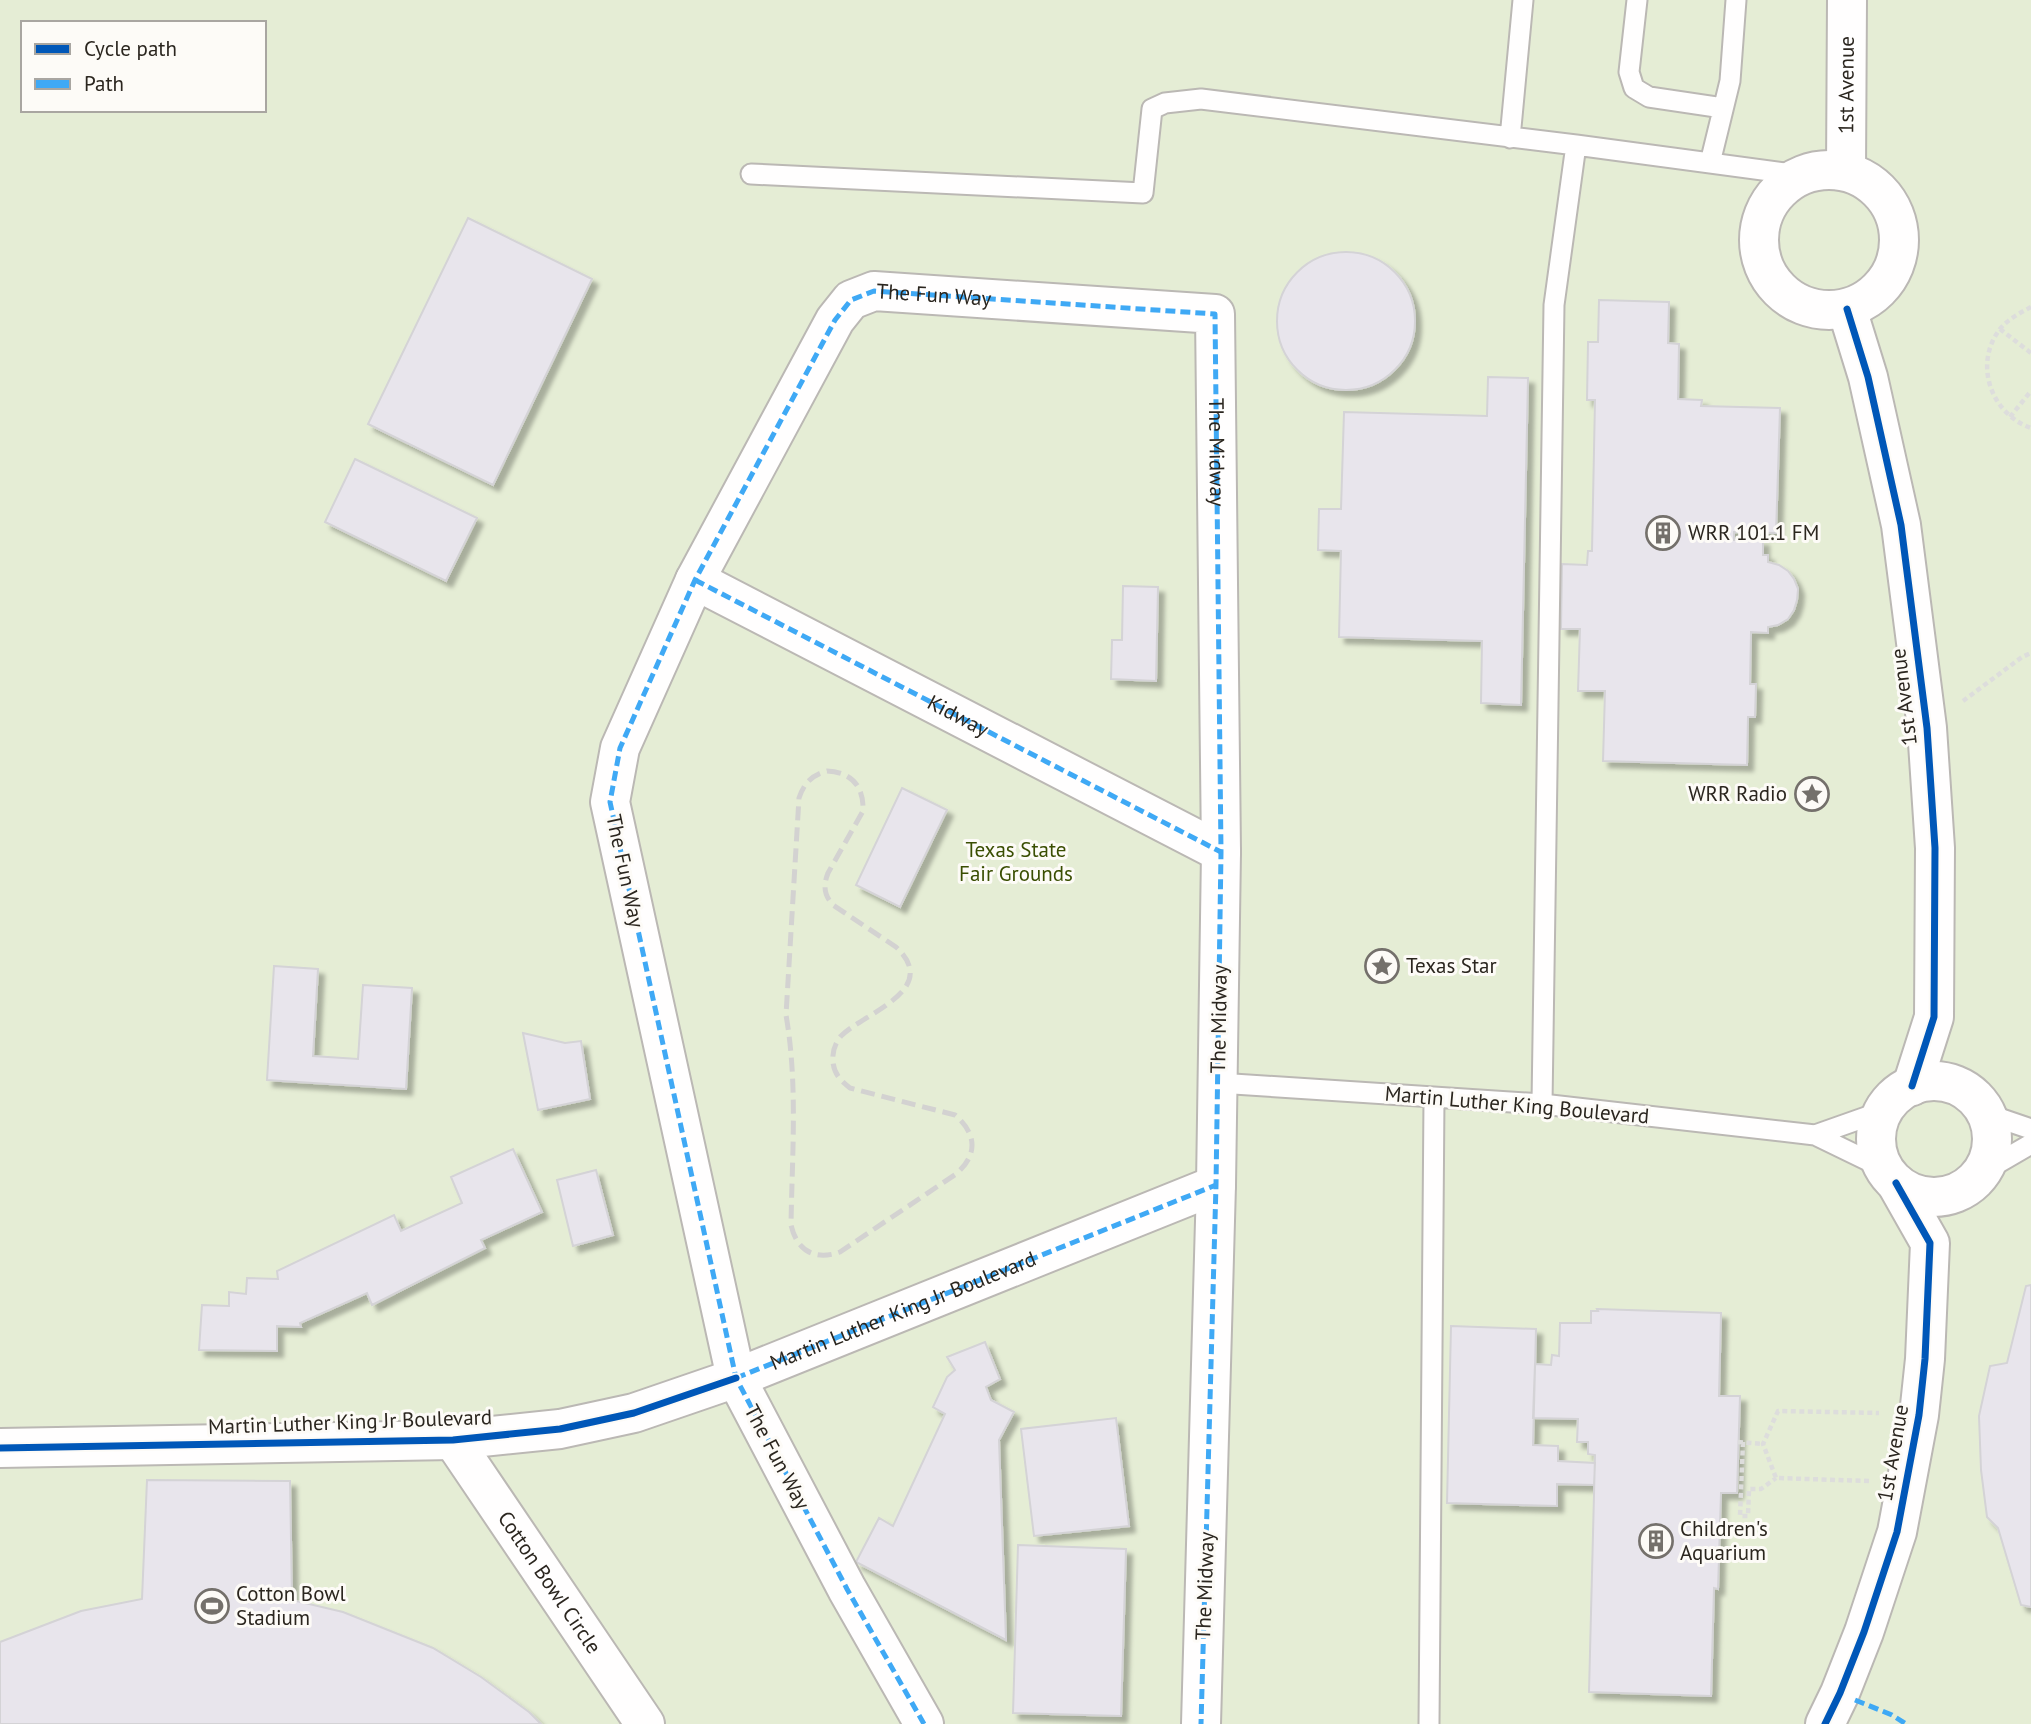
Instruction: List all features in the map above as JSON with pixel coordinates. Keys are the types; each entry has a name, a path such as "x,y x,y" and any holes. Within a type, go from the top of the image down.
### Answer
{"street":[{"name":"1st Avenue","path":"1846,172 1847,0"},
{"path":"1823,170 1846,172 1868,181 1885,196 1896,217 1900,240 1897,263 1886,284 1868,299 1847,309 1824,311 1801,306 1782,293 1768,274 1759,252 1759,229 1766,207 1781,189 1800,175 1823,170"},
{"name":"The Fun Way","path":"923,1724 847,1589 736,1378 610,802 620,748 695,580 835,320 851,300 874,291 1215,314"},
{"name":"1st Avenue","path":"1847,309 1868,377 1901,525 1927,728 1935,848 1934,1017 1912,1086"},
{"name":"The Midway","path":"1201,1724 1216,1185 1221,852 1215,314"},
{"name":"Kidway","path":"695,580 1221,852"},
{"name":"1st Avenue","path":"1934,1017 1976,1103"},
{"path":"1931,1081 1951,1084 1976,1103 1989,1121 1992,1139 1989,1157 1930,1243 1889,1175 1877,1149 1876,1129 1883,1111 1895,1095 1912,1086 1931,1081"},
{"path":"1889,1175 1913,1194 1932,1198 1952,1195 1974,1180"},
{"name":"Martin Luther King Jr Boulevard","path":"0,1448 453,1440 560,1429 634,1413 736,1378 1216,1185"},
{"name":"1st Avenue","path":"1825,1724 1868,1620 1896,1532 1907,1482 1919,1415 1925,1359 1930,1243"},
{"name":"Cotton Bowl Circle","path":"453,1440 645,1724"}],"lane":[{"path":"1510,138 1523,0"},
{"path":"1637,0 1629,72 1634,88 1649,97 1723,108"},
{"path":"1710,163 1730,81 1736,0"},
{"path":"751,174 1143,193 1152,109 1166,103 1201,99 1800,175"},
{"path":"1542,1104 1554,305 1576,145"},
{"name":"Martin Luther King Boulevard","path":"1218,1083 1542,1104 1815,1135 1889,1175"},
{"path":"1429,1724 1434,1098"},
{"path":"1976,1103 2031,1129"},
{"name":"Martin Luther King Boulevard","path":"1815,1135 1883,1111"},
{"path":"1974,1180 2031,1144"}],"path":[{"path":"2031,307 2015,315 2000,329 1991,346 1987,365 1989,385 1997,403 2010,417 2031,428"},
{"path":"2000,329 2031,353"},
{"path":"2010,417 2031,391"},
{"path":"1927,728 2031,653"},
{"path":"1776,1478 1763,1444 1778,1411 1919,1415"},
{"path":"1763,1444 1741,1442 1740,1516 1748,1516 1749,1489 1761,1489 1776,1478 1907,1482"}],"green space":[{"name":"Texas State Fair Grounds","path":"0,0 2031,0 2031,1724 0,1724"}],"building":[{"path":"468,218 592,279 493,485 368,424"},
{"path":"1346,252 1372,257 1395,272 1410,295 1415,321 1410,347 1395,370 1372,385 1346,390 1320,385 1297,370 1282,347 1277,321 1282,295 1297,272 1320,257"},
{"name":"WRR 101.1 FM","path":"1599,300 1669,302 1668,343 1679,344 1678,399 1702,400 1701,406 1780,408 1776,533 1734,532 1734,540 1763,540 1763,555 1768,555 1768,562 1779,565 1794,579 1798,589 1797,600 1788,619 1768,627 1768,633 1751,632 1750,684 1756,684 1755,717 1748,717 1747,765 1603,761 1605,691 1578,691 1580,629 1561,629 1562,564 1587,565 1588,551 1592,551 1595,400 1587,400 1588,342 1598,342"},
{"path":"1488,377 1528,378 1521,705 1481,703 1482,641 1339,637 1341,551 1318,550 1319,509 1341,509 1344,412 1487,416"},
{"path":"355,459 477,518 446,581 325,522"},
{"path":"1123,586 1158,587 1156,681 1111,679 1112,640 1122,640"},
{"path":"902,788 947,810 900,907 856,885"},
{"path":"274,966 318,969 313,1056 358,1059 363,985 412,988 406,1089 267,1080"},
{"path":"523,1033 565,1043 581,1041 590,1099 538,1110"},
{"path":"513,1149 542,1212 481,1240 485,1248 372,1305 367,1293 300,1323 301,1327 277,1326 277,1351 199,1350 202,1305 229,1306 229,1292 246,1294 247,1278 278,1279 277,1271 394,1215 401,1231 462,1203 451,1177"},
{"path":"596,1170 613,1235 573,1246 557,1180"},
{"path":"2031,1285 2031,1607 2021,1605 1998,1528 1987,1517 1981,1470 1979,1416 1990,1366 2007,1363 2026,1286"},
{"name":"Children's Aquarium","path":"1597,1309 1721,1313 1719,1396 1740,1396 1737,1493 1721,1493 1718,1589 1714,1588 1711,1696 1589,1692 1595,1455 1588,1454 1588,1442 1577,1442 1578,1419 1533,1418 1535,1364 1551,1365 1552,1355 1559,1356 1560,1323 1591,1323 1591,1311 1598,1311"},
{"path":"1451,1326 1536,1329 1533,1445 1558,1446 1558,1461 1595,1463 1594,1485 1557,1484 1557,1506 1447,1503"},
{"path":"985,1342 1000,1379 986,1387 991,1400 1014,1412 999,1440 1006,1640 856,1562 879,1518 893,1526 945,1414 933,1407 947,1377 955,1370 947,1357"},
{"path":"1116,1418 1129,1526 1034,1536 1021,1429"},
{"name":"Cotton Bowl Stadium","path":"147,1480 290,1481 292,1600 343,1612 433,1648 481,1677 541,1724 0,1724 0,1642 81,1611 142,1599"},
{"path":"1018,1545 1126,1549 1121,1716 1013,1713"}],"railway":[{"path":"827,771 843,774 855,782 863,802 863,811 828,873 825,882 826,894 833,905 896,947 908,962 910,976 905,988 894,999 841,1036 834,1051 835,1070 850,1088 955,1115 968,1130 972,1144 968,1159 956,1174 840,1252 823,1255 808,1252 798,1241 791,1225 793,1094 786,1015 799,798 809,780 827,771"}],"marked path":[{"path":"924,1724 847,1589 736,1378 610,802 620,748 695,580 835,320 851,300 874,291 1215,314 1221,852 1216,1185 1201,1724"},
{"path":"695,580 1221,852"},
{"path":"736,1378 1216,1185"},
{"path":"1855,1700 1892,1715 1906,1724"}],"cycle path":[{"path":"1847,309 1868,377 1901,525 1927,728 1935,848 1934,1017 1912,1086"},
{"path":"1825,1724 1864,1632 1897,1532 1919,1415 1925,1359 1930,1243 1896,1183"},
{"path":"0,1448 453,1440 560,1429 634,1413 736,1378"}],"place":[{"name":"WRR 101.1 FM","path":"1663,533"},
{"name":"WRR Radio","path":"1812,794"},
{"name":"Texas Star","path":"1382,966"},
{"name":"Children's Aquarium","path":"1656,1541"},
{"name":"Cotton Bowl Stadium","path":"212,1606"}]}
